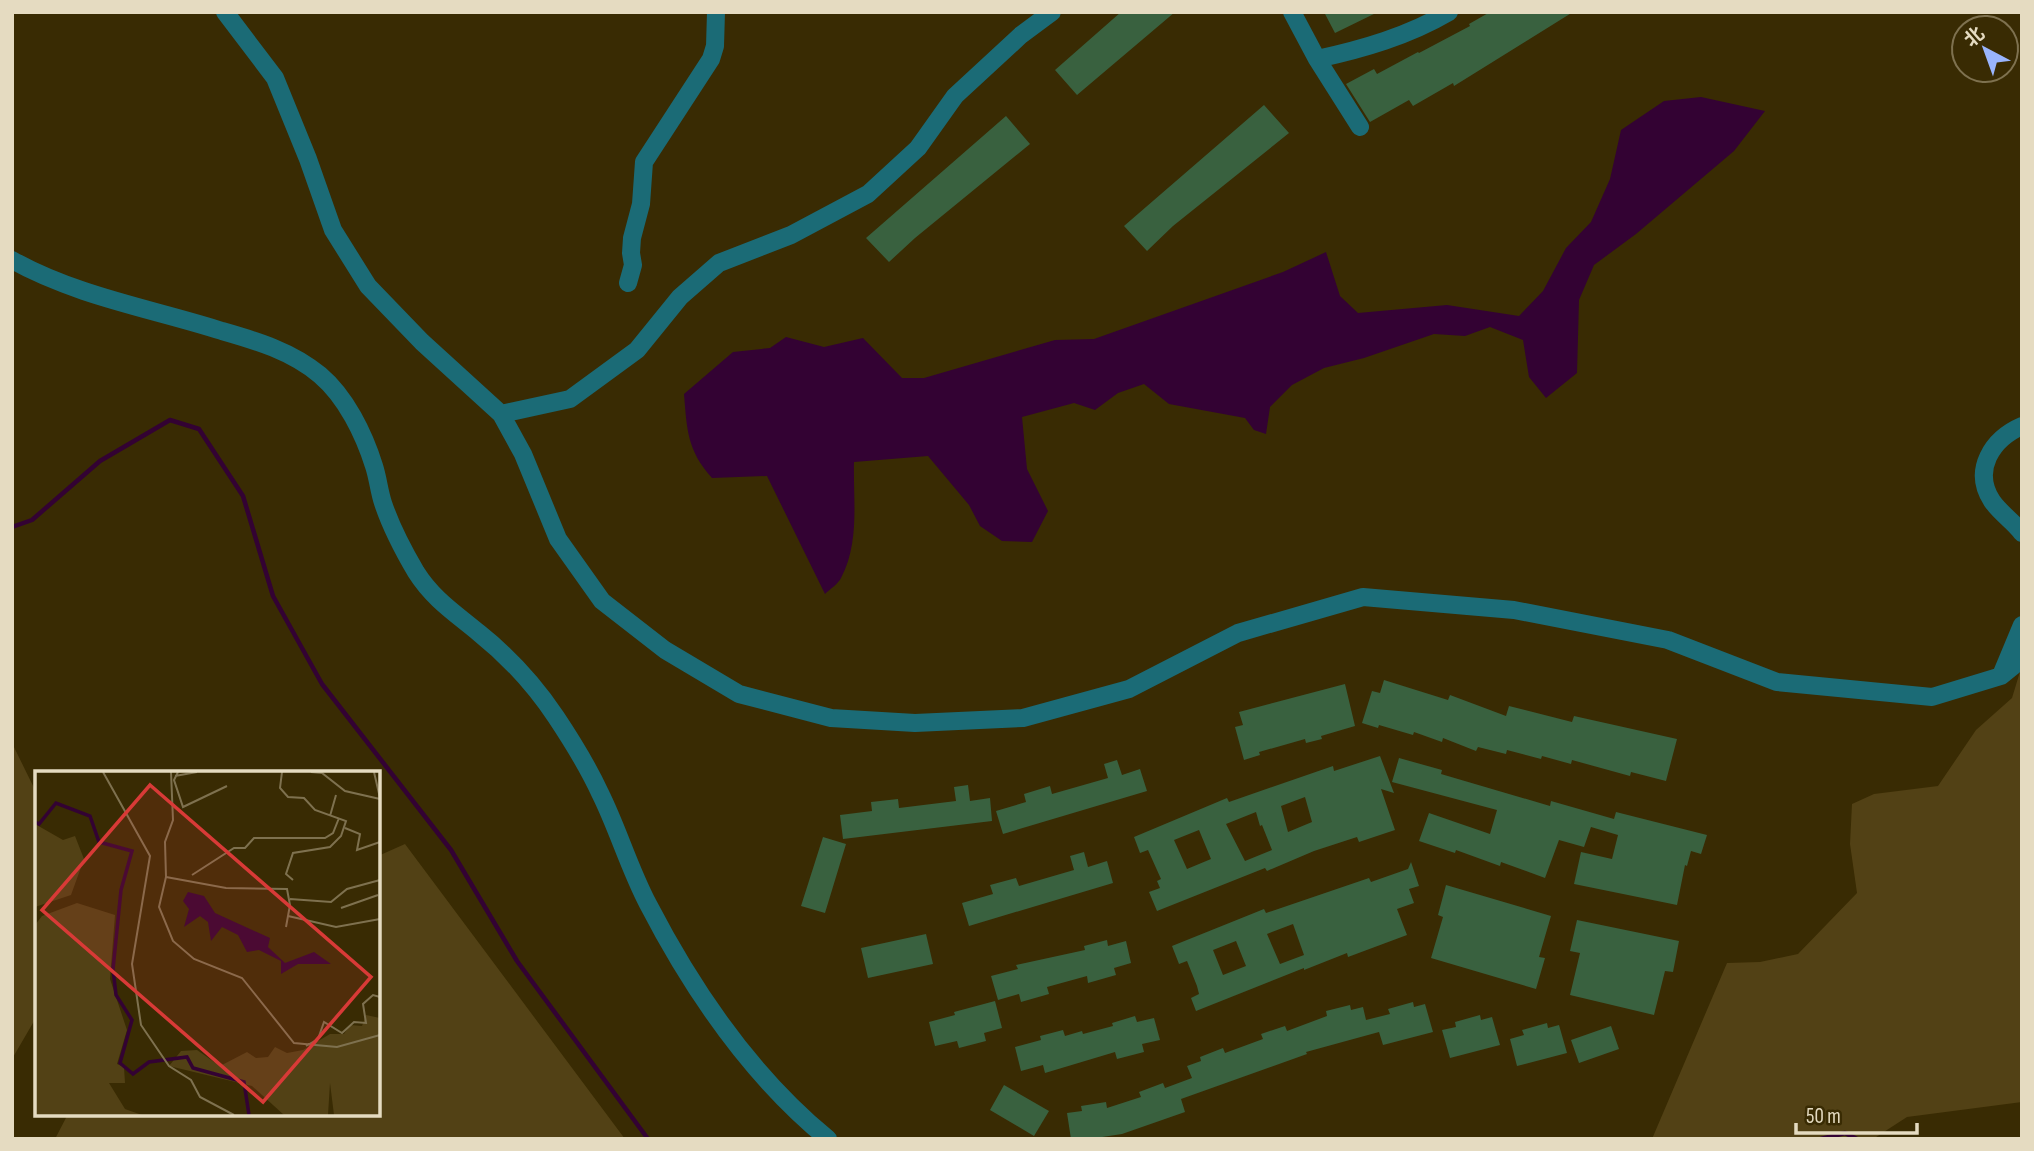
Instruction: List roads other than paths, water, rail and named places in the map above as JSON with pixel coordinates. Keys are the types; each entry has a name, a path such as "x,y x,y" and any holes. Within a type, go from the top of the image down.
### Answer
{"street":[{"path":"225,12 275,78 333,230 368,286 422,342 501,414 523,454 558,539 602,601 665,650 739,694 831,718 915,723 1023,718 1129,689 1238,633 1363,597 1514,610 1668,640 1777,682 1932,697 2001,676 2022,659"},
{"path":"628,283 633,265 632,238 641,204 644,162 711,59 715,47 716,12"},
{"path":"501,414 570,399 637,350 680,297 719,263 791,235 868,194 918,148 955,96 1021,35 1052,12"},
{"path":"1292,12 1317,59 1360,127"},
{"path":"1317,59 1366,48 1448,12"},
{"path":"12,260 94,293 287,352 321,376 344,403 362,435 393,529 423,582 442,605 510,660 538,691 577,751 600,793 647,903 718,1022 806,1121 828,1139"},
{"path":"2022,426 2005,434 1995,444 1990,451 1985,474 1990,498 2022,533"},
{"path":"2001,676 2022,625"}],"waterway":[{"path":"12,527 32,520 100,461 170,420 199,429 243,496 273,596 322,684 451,850 517,961 648,1139"},
{"path":"1821,1139 1845,1133 1857,1139"}]}
